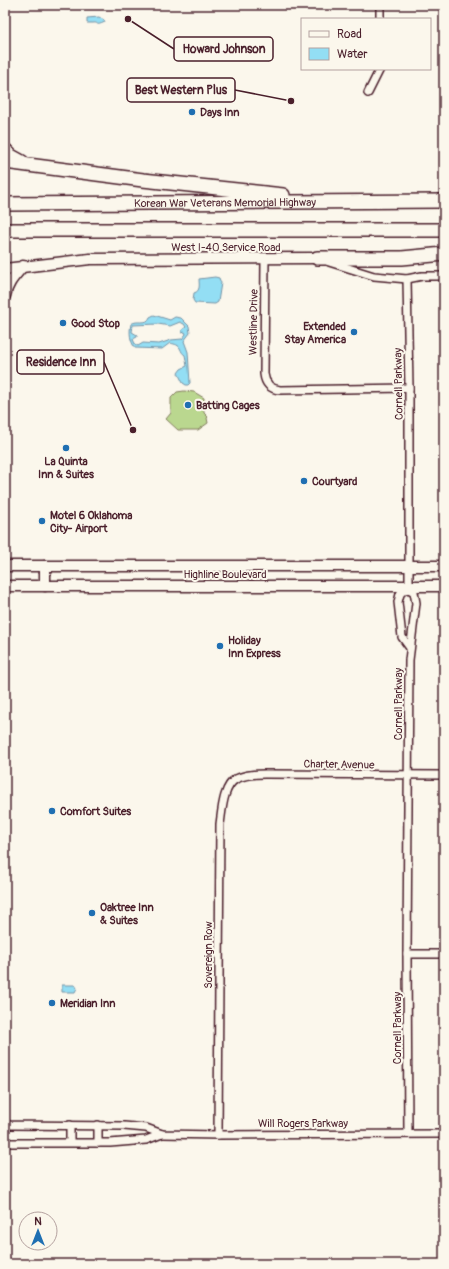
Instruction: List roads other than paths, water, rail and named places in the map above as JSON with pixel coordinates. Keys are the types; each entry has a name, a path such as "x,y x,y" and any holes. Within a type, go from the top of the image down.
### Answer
{"highway":[{"path":"5,150 11,156 26,163"},
{"path":"5,162 26,163 143,180 340,201"},
{"name":"Korean War Veterans Memorial Highway","path":"5,204 444,201"},
{"path":"5,230 444,230"},
{"path":"317,258 402,258 444,254"}],"street":[{"path":"380,5 380,18"},
{"path":"368,93 380,70"},
{"name":"West I-40 Service Road","path":"5,268 90,259 317,258 374,276 407,279 422,276 444,276"},
{"name":"Westline Drive","path":"265,259 264,374 265,380 268,384 274,389 280,390 409,388"},
{"path":"5,296 9,283 23,266"},
{"name":"Cornell Parkway","path":"407,279 409,388 409,588 414,592 416,603 410,648 407,954 408,1134"},
{"name":"Highline Boulevard","path":"5,566 444,566"},
{"path":"45,566 46,586"},
{"name":"Highline Boulevard","path":"5,586 409,588 444,586"},
{"path":"409,588 400,594 398,602 402,637 410,648"},
{"name":"Charter Avenue","path":"235,780 252,775 264,774 444,775"},
{"name":"Sovereign Row","path":"218,1135 220,824 223,803 227,790 235,780"},
{"path":"407,954 444,954"},
{"name":"Will Rogers Parkway","path":"5,1123 9,1125 98,1125 146,1128 162,1134 444,1134"},
{"path":"70,1125 70,1142"},
{"path":"98,1125 98,1143"},
{"name":"Will Rogers Parkway","path":"5,1141 10,1143 98,1143 146,1140 162,1134"}],"water":[{"path":"99,17 105,22 98,24 87,23 87,18"},
{"path":"219,278 221,283 218,302 215,304 195,303 193,300 194,293 199,289 199,279"},
{"path":"154,315 170,320 175,317 181,318 189,326 190,333 184,341 188,352 190,383 188,385 183,383 178,373 181,369 187,366 185,355 178,346 170,343 162,349 135,348 133,345 130,336 131,324 147,321","holes":["180,322 186,327 182,330 182,333 185,332 186,334 182,339 171,340 159,344 143,343 138,346 135,344 133,339 137,337 137,335 132,332 133,325 158,324 170,326"]},
{"path":"62,985 75,985 77,988 75,992 62,992"}],"place":[{"name":"Howard Johnson","path":"128,19"},
{"name":"Best Western Plus","path":"291,101"},
{"name":"Days Inn","path":"192,112"},
{"name":"Good Stop","path":"63,323"},
{"name":"Extended Stay America","path":"354,332"},
{"name":"Batting Cages","path":"188,405"},
{"name":"Residence Inn","path":"133,430"},
{"name":"La Quinta Inn & Suites","path":"66,448"},
{"name":"Courtyard","path":"304,481"},
{"name":"Motel 6 Oklahoma City- Airport","path":"42,521"},
{"name":"Holiday Inn Express","path":"220,646"},
{"name":"Comfort Suites","path":"52,811"},
{"name":"Oaktree Inn & Suites","path":"92,913"},
{"name":"Meridian Inn","path":"52,1003"}]}
